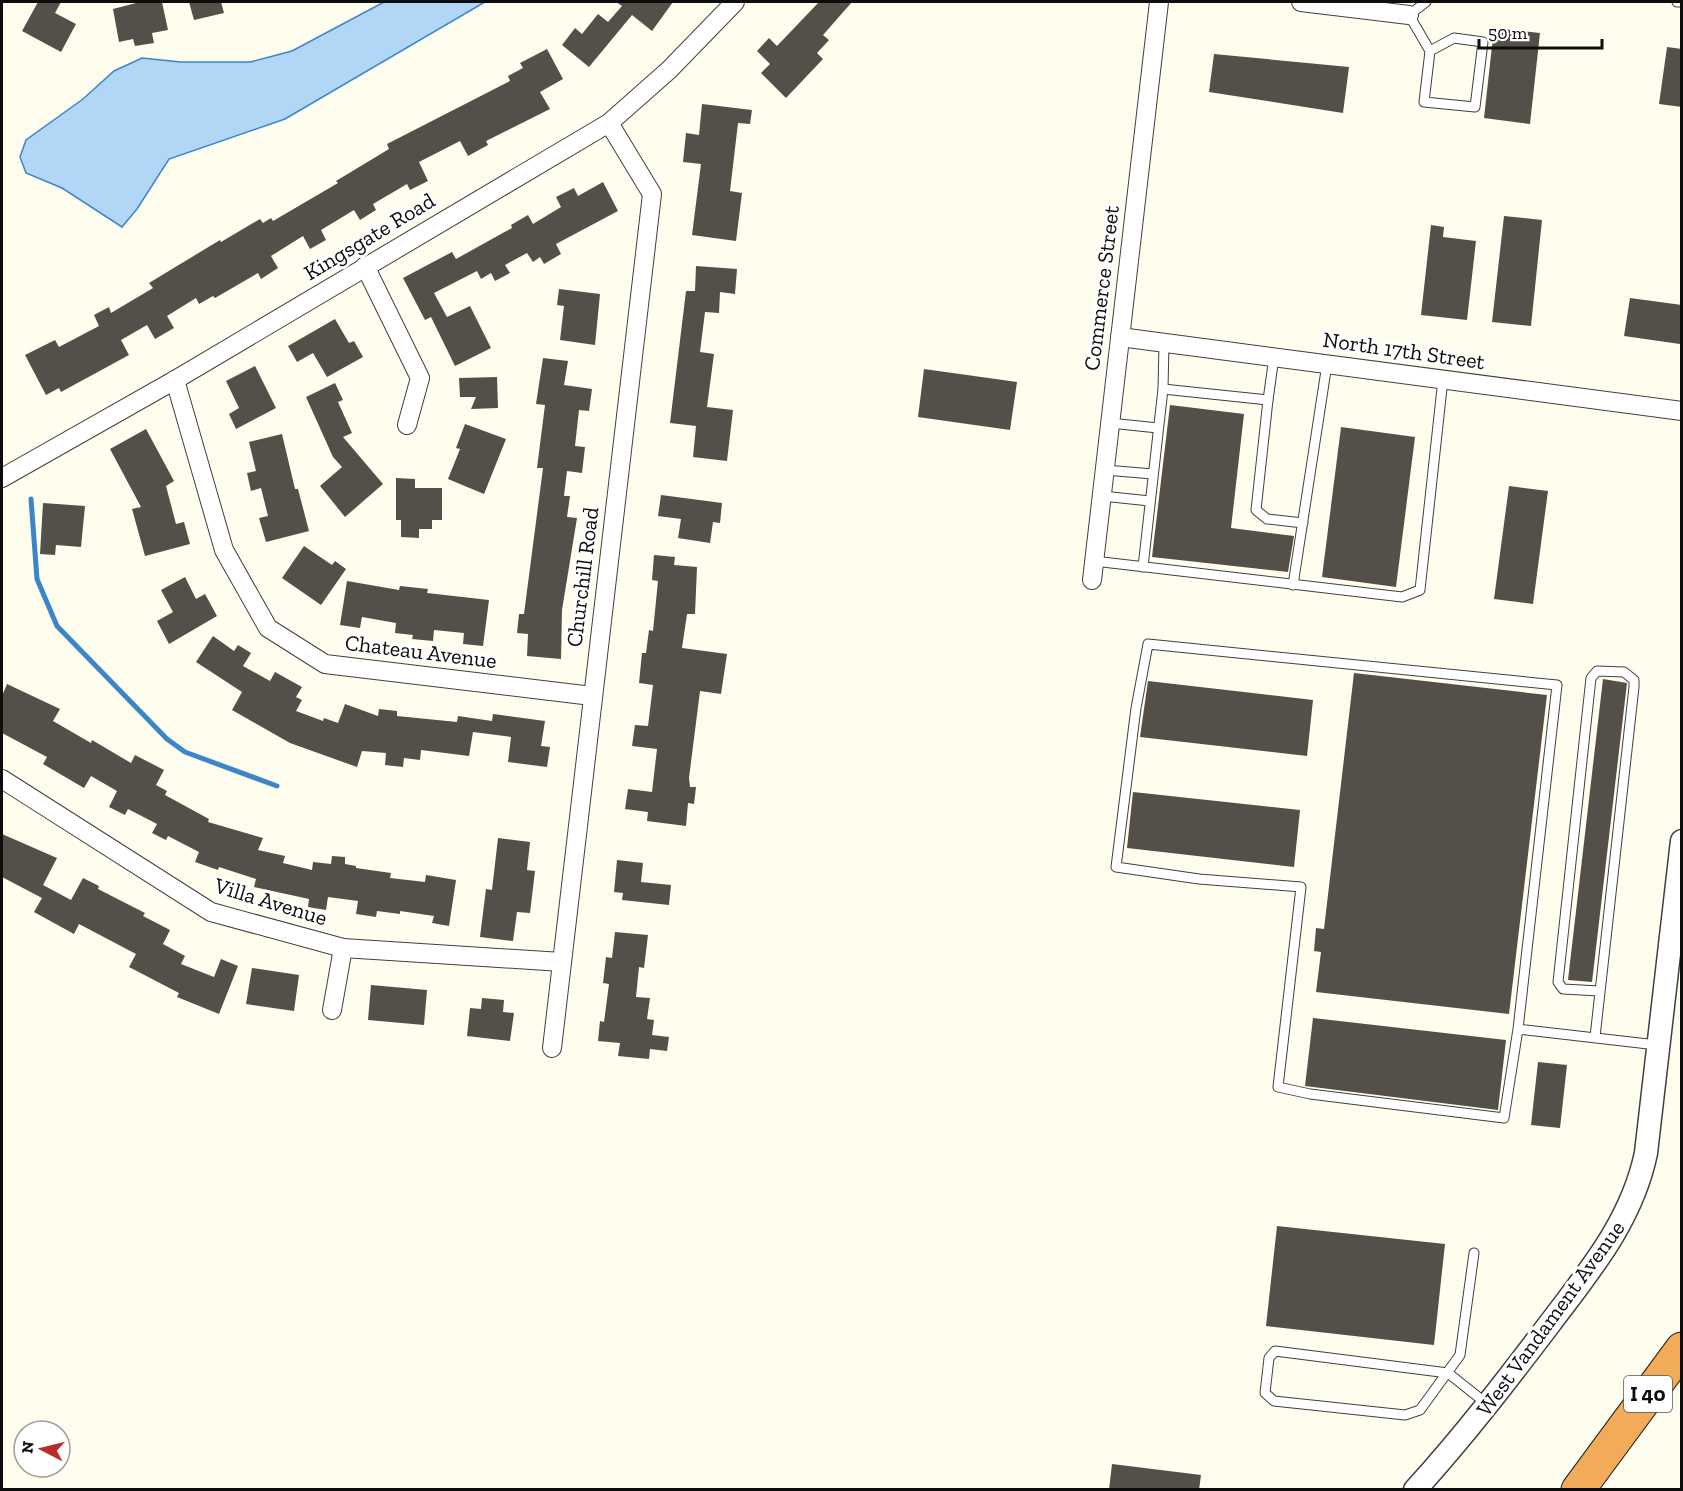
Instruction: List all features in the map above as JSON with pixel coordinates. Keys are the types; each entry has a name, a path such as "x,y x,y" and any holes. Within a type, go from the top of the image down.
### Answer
{"highway":[{"name":"I 40","path":"1578,1490 1682,1349"},
{"path":"1560,1490 1615,1439"}],"street":[{"name":"Kingsgate Road","path":"2,478 175,380 609,123 669,70 735,2"},
{"name":"Commerce Street","path":"1092,580 1159,2"},
{"path":"1301,2 1408,15"},
{"name":"Churchill Road","path":"552,1048 652,194 609,123"},
{"path":"365,266 420,378 407,425"},
{"name":"North 17th Street","path":"1120,337 1682,411"},
{"name":"Chateau Avenue","path":"175,380 224,550 268,628 325,664 592,696"},
{"name":"Villa Avenue","path":"2,779 211,912 343,948 562,963"},
{"name":"West Vandament Avenue","path":"1415,1490 1489,1405 1599,1257 1630,1207 1646,1153 1682,841"},
{"path":"332,1010 343,948"}],"lane":[{"path":"1426,2 1408,15 1430,51 1424,102 1475,107 1483,42 1454,38 1430,51"},
{"path":"1677,2 1682,2"},
{"path":"1143,567 1163,389 1164,343"},
{"path":"1274,357 1255,502 1256,510 1266,519 1303,524"},
{"path":"1293,585 1327,364"},
{"path":"1094,561 1402,597 1420,590 1443,379"},
{"path":"1163,389 1268,399"},
{"path":"1110,423 1158,428"},
{"path":"1104,470 1153,474"},
{"path":"1102,496 1150,501"},
{"path":"1148,644 1557,685 1518,1029 1504,1118 1310,1094 1278,1087 1301,887 1199,879 1116,867 1136,708 1148,644"},
{"path":"1595,1037 1634,687 1634,680 1624,672 1597,671 1591,678 1558,982 1563,989 1599,991"},
{"path":"1518,1029 1657,1045"},
{"path":"1474,1253 1460,1355 1448,1373 1420,1410 1405,1415 1274,1401 1265,1393 1269,1358 1275,1352 1448,1373 1489,1405"}],"water":[{"path":"384,2 485,2 285,119 169,159 137,209 122,227 62,188 26,173 20,157 26,140 83,99 114,71 142,58 181,62 250,62 292,51"}],"building":[{"path":"38,2 61,2 55,13 76,24 61,52 22,31"},
{"path":"140,2 162,2 168,30 152,33 154,43 135,46 133,39 119,42 113,9"},
{"path":"189,2 221,2 224,13 194,20"},
{"path":"616,2 673,2 652,31 632,15 589,67 562,45 575,28 582,34 598,14 608,22 622,6"},
{"path":"819,2 852,2 823,35 829,40 817,53 823,59 786,98 761,73 770,64 757,51 769,38 777,46"},
{"path":"1494,28 1540,33 1530,124 1484,118"},
{"path":"1667,47 1682,49 1682,107 1659,104"},
{"path":"547,49 563,79 540,92 550,109 486,141 488,145 468,156 460,141 419,162 428,181 410,190 407,184 373,204 376,210 360,220 354,210 321,230 326,240 310,249 303,236 271,256 278,268 261,279 258,273 215,298 213,296 199,304 196,298 167,316 174,328 155,339 147,325 121,340 129,355 61,392 59,388 46,395 25,355 55,340 59,347 99,326 94,315 109,307 111,313 153,288 149,283 220,240 221,242 260,219 263,223 271,218 273,221 338,183 336,181 389,149 387,144 510,81 508,76 523,68 520,63"},
{"path":"1214,54 1349,67 1343,113 1209,92"},
{"path":"702,104 752,110 750,124 738,123 730,191 742,193 736,241 692,235 701,164 683,162 686,133 699,135"},
{"path":"603,182 618,211 556,244 561,254 544,264 540,257 533,262 527,253 505,265 510,273 495,281 491,273 481,279 477,271 434,293 447,317 470,306 491,348 455,366 431,317 425,320 403,278 452,252 456,259 512,228 511,225 528,215 533,224 561,207 556,197 574,188 578,196"},
{"path":"1504,216 1542,220 1531,326 1492,322"},
{"path":"1431,225 1444,227 1443,237 1476,241 1467,320 1421,315"},
{"path":"696,266 737,269 735,294 720,292 719,313 705,312 700,352 714,354 707,407 733,410 727,461 693,457 696,426 670,423 686,291 695,291"},
{"path":"559,289 600,294 595,345 560,340 564,306 557,305"},
{"path":"1630,298 1682,305 1680,344 1624,336"},
{"path":"335,319 349,343 354,341 363,357 327,377 313,353 297,362 288,346"},
{"path":"543,358 568,361 564,385 592,389 589,411 579,410 575,446 585,447 582,473 567,471 564,496 570,496 567,517 577,518 562,610 561,659 527,656 528,634 517,633 519,614 524,614 543,468 537,468 545,405 536,404"},
{"path":"255,366 276,408 236,429 229,414 239,408 226,381"},
{"path":"924,369 1017,382 1010,430 918,417"},
{"path":"497,377 498,408 471,409 476,397 460,397 459,378"},
{"path":"335,383 343,400 338,402 352,433 343,437 383,484 345,517 320,486 342,467 333,457 306,397"},
{"path":"1170,405 1244,414 1231,528 1294,536 1288,572 1152,557"},
{"path":"465,424 506,439 484,494 448,479 460,449 456,448"},
{"path":"1341,427 1415,437 1396,587 1322,577"},
{"path":"146,429 174,481 166,486 176,524 184,522 190,544 145,556 132,509 141,507 110,449"},
{"path":"282,434 295,489 298,489 309,531 266,542 259,518 268,516 261,488 251,491 247,473 256,471 249,442"},
{"path":"396,478 415,479 415,488 442,488 442,520 432,520 432,529 419,529 419,538 401,537 401,520 396,520"},
{"path":"1509,486 1548,491 1533,604 1494,599"},
{"path":"661,495 722,503 720,523 713,522 710,543 678,538 681,519 658,516"},
{"path":"43,503 85,506 81,547 56,545 55,555 40,554"},
{"path":"304,546 332,565 335,561 346,569 321,605 282,578"},
{"path":"654,555 675,557 674,565 697,567 695,614 687,614 682,648 727,654 721,694 700,691 689,778 690,787 696,787 694,804 688,803 686,826 647,821 648,812 625,809 628,789 652,792 657,749 632,746 635,725 648,726 653,685 639,683 642,653 646,653 649,630 653,631 658,581 652,580"},
{"path":"185,577 196,599 205,594 217,616 169,644 157,621 173,612 161,590"},
{"path":"347,581 399,590 400,586 428,589 427,593 489,600 483,646 463,644 464,633 434,630 433,641 412,639 413,635 395,633 396,623 362,617 360,628 340,625"},
{"path":"213,636 234,651 238,645 251,653 243,666 270,681 275,672 302,687 296,697 302,700 296,711 323,721 324,718 338,723 345,704 378,716 379,709 397,711 397,716 457,722 458,716 492,721 493,714 545,721 541,746 550,747 547,767 508,762 511,737 473,732 469,756 421,750 420,760 404,758 403,767 385,765 386,753 362,751 357,767 290,743 232,710 242,692 196,662"},
{"path":"1354,673 1547,695 1509,1014 1316,992 1321,952 1314,951 1316,928 1324,929"},
{"path":"1603,679 1627,683 1592,982 1568,980"},
{"path":"1148,681 1313,700 1307,756 1140,737"},
{"path":"7,684 60,709 53,721 91,743 92,740 131,763 135,755 164,770 156,785 167,791 165,795 209,819 208,822 263,838 258,850 285,856 283,863 312,870 313,862 331,864 332,856 345,857 345,864 356,866 356,868 391,873 390,878 425,882 426,875 456,880 449,926 432,923 434,916 400,911 400,914 377,911 376,917 356,914 358,901 328,897 326,910 308,907 309,899 254,887 256,879 195,862 199,852 168,836 166,840 152,833 157,824 128,809 125,815 109,807 117,791 91,776 84,788 43,764 47,757 2,733 2,696"},
{"path":"1133,792 1300,810 1294,867 1127,848"},
{"path":"2,834 57,858 43,885 71,900 83,878 99,886 98,889 145,913 143,916 170,930 163,944 185,956 181,964 214,977 221,959 238,966 219,1014 177,997 179,993 129,967 136,954 79,924 74,934 34,912 42,898 2,877"},
{"path":"498,838 530,842 527,870 535,871 530,913 517,912 513,941 480,937 486,889 492,890"},
{"path":"617,860 643,863 641,882 671,885 669,905 622,900 623,893 614,892"},
{"path":"615,932 648,935 644,968 639,967 636,997 650,998 647,1019 654,1020 652,1035 669,1037 667,1051 650,1049 649,1059 618,1056 620,1043 598,1041 600,1021 604,1022 609,984 603,983 606,957 612,958"},
{"path":"252,968 299,975 294,1011 246,1004"},
{"path":"371,985 427,990 424,1025 368,1020"},
{"path":"482,998 504,1000 503,1012 514,1013 510,1041 467,1036 470,1008 481,1009"},
{"path":"1313,1018 1506,1040 1498,1110 1305,1086"},
{"path":"1538,1062 1567,1065 1560,1128 1531,1125"},
{"path":"1277,1226 1445,1244 1434,1345 1266,1326"},
{"path":"1112,1464 1201,1475 1199,1490 1109,1490"}],"waterway":[{"path":"31,499 37,579 57,626 167,739 185,752 277,786"}]}
